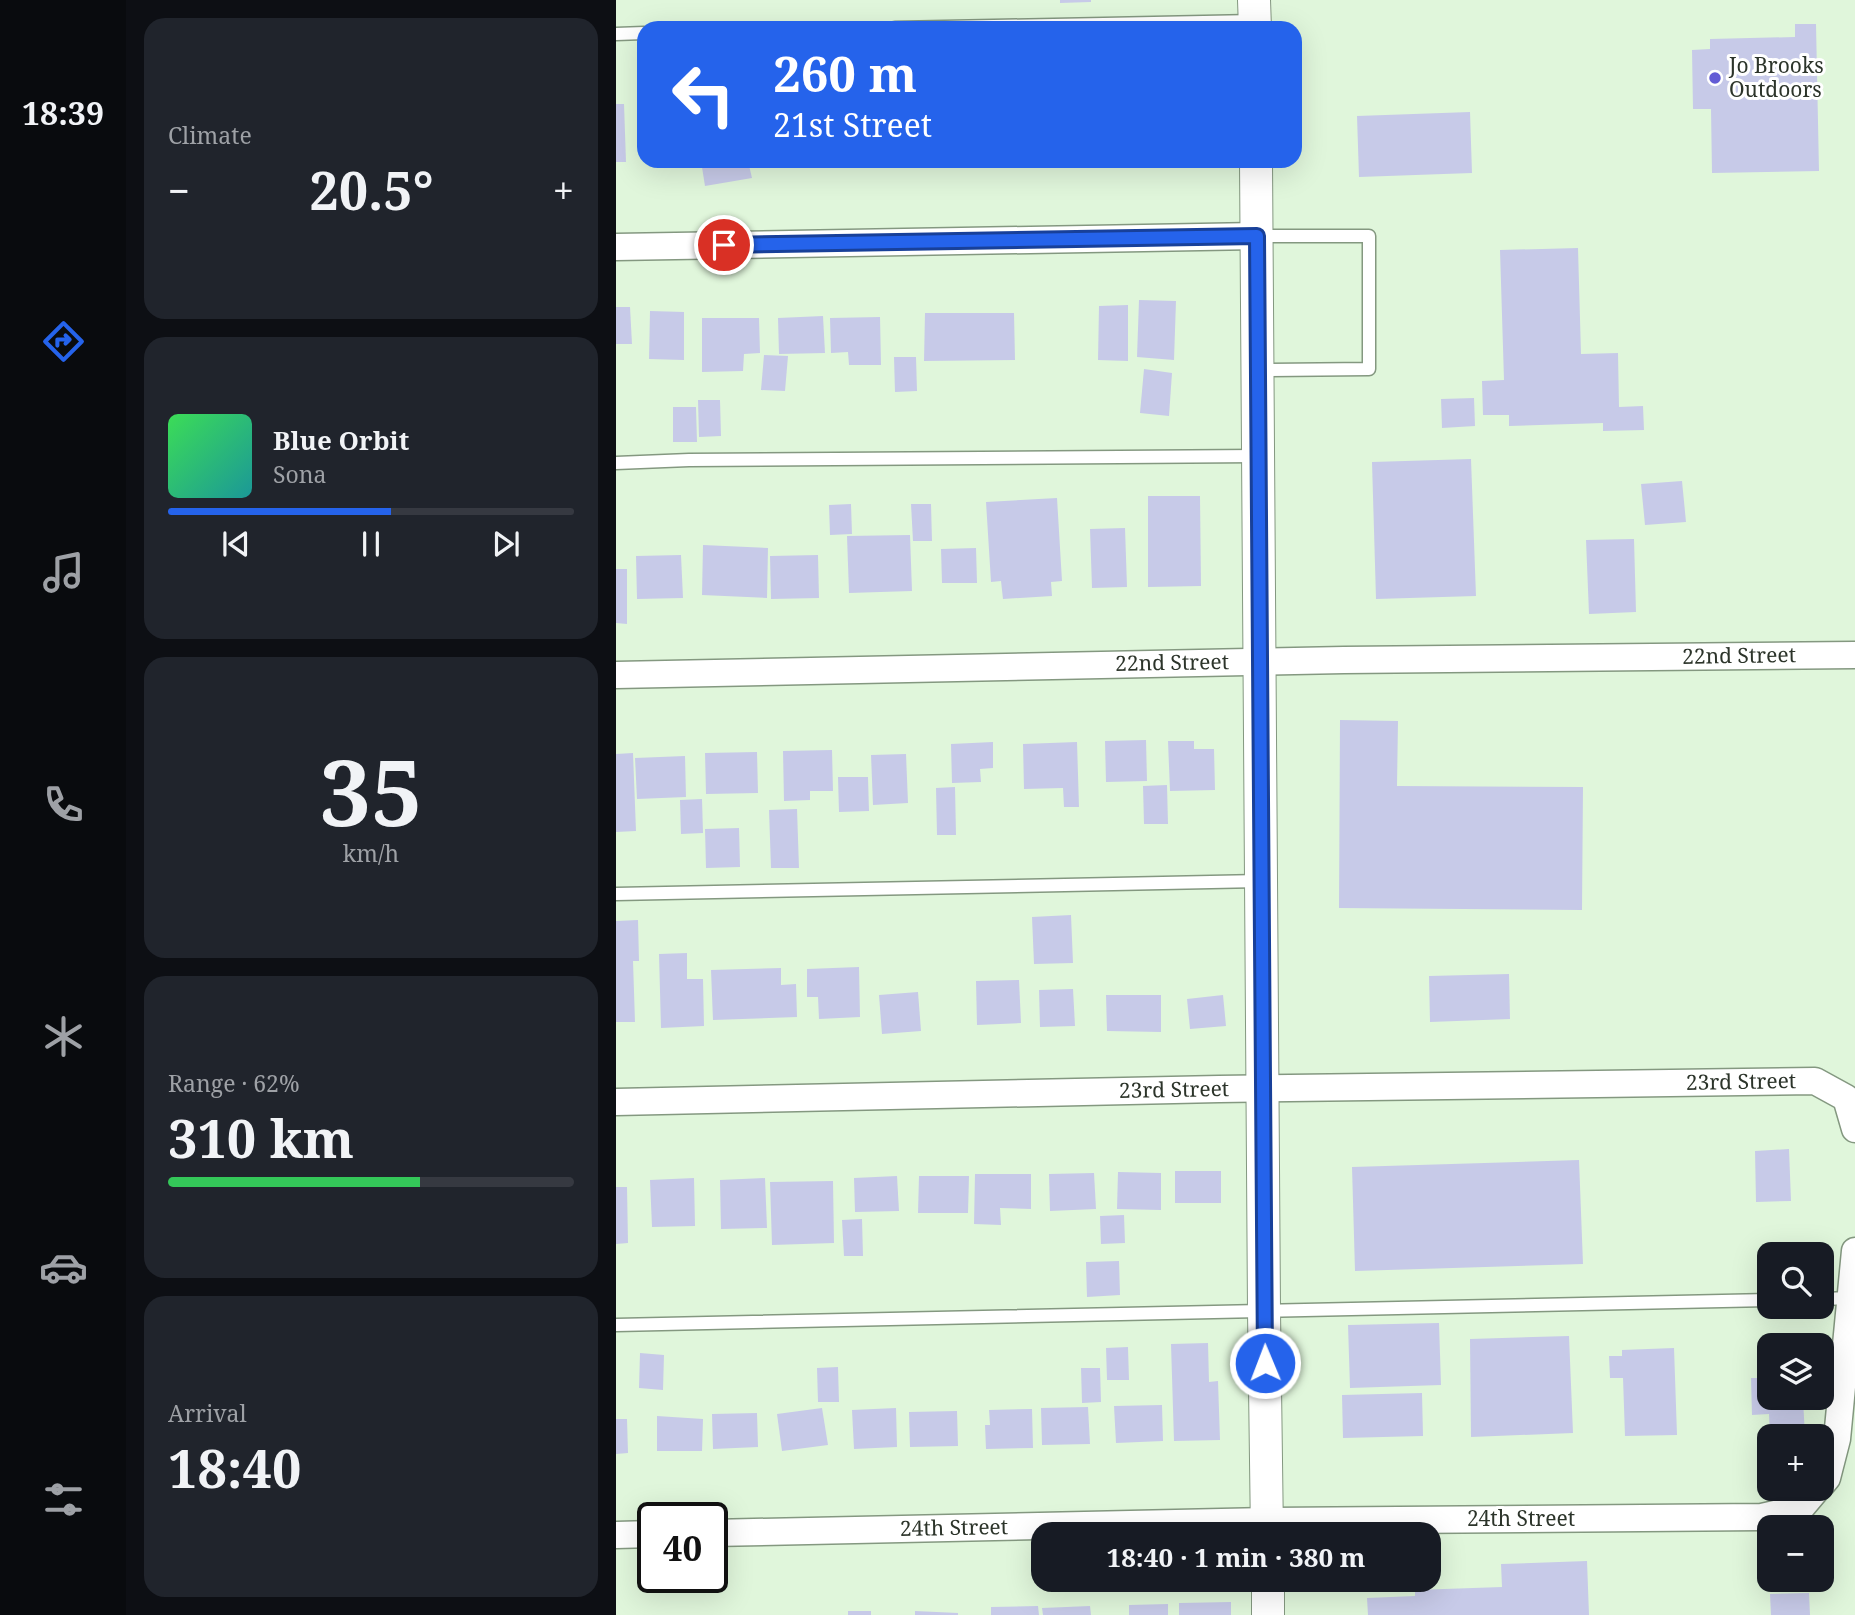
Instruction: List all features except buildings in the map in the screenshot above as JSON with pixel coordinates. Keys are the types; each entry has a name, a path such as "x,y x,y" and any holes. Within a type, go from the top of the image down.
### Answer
{"street":[{"path":"1256,168 1267,1522"},
{"path":"616,247 1257,236"},
{"name":"22nd Street","path":"616,675 1259,661 1855,655"},
{"name":"23rd Street","path":"616,1102 1263,1088 1815,1081 1846,1098 1855,1129"},
{"path":"1834,1451 1855,1251"},
{"name":"24th Street","path":"1441,1524 1762,1517 1801,1508 1807,1501"},
{"name":"24th Street","path":"728,1533 1031,1530"},
{"path":"616,1535 637,1534"},
{"path":"1268,1592 1268,1615"}],"lane":[{"path":"1105,21 1255,16"},
{"path":"616,34 637,33"},
{"path":"1257,236 1369,236 1369,369 1257,370"},
{"path":"616,463 1258,456"},
{"path":"616,894 1261,881"},
{"path":"1834,1299 1851,1298"},
{"path":"616,1325 1757,1300"}],"place":[{"name":"Jo Brooks Outdoors","path":"1715,78"}],"route":[{"path":"724,245 1257,236 1265,1363"}]}
